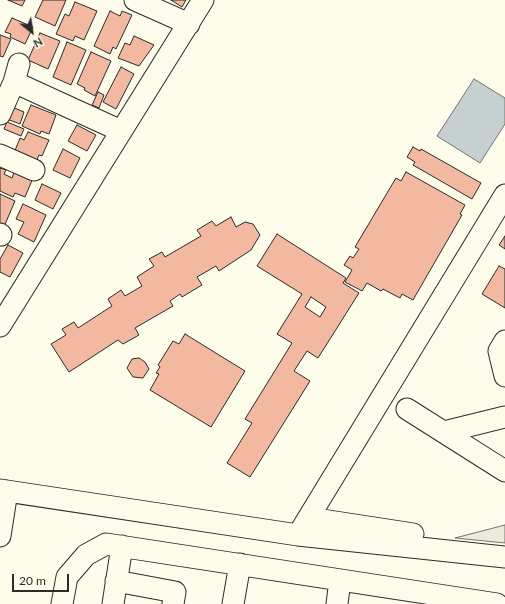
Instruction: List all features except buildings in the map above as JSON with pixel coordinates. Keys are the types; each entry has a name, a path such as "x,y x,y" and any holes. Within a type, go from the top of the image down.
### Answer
{"street":[{"path":"0,326 203,0"},
{"path":"146,2 189,24"},
{"path":"0,114 17,73 121,131"},
{"path":"0,155 34,170"},
{"path":"298,535 505,195"},
{"path":"505,341 499,351 505,376"},
{"path":"407,409 505,470"},
{"path":"444,432 505,417"},
{"path":"0,536 3,490 298,535 505,557"},
{"path":"309,518 505,548"},
{"path":"62,604 67,577 86,555 106,544 340,580 404,597 497,604"},
{"path":"112,604 122,546"},
{"path":"239,603 240,564"},
{"path":"338,604 340,580"},
{"path":"116,581 175,592 173,604"}],"shaded area":[{"path":"474,79 505,98 505,124 480,163 437,136"},
{"path":"505,525 505,543 455,538"}]}
